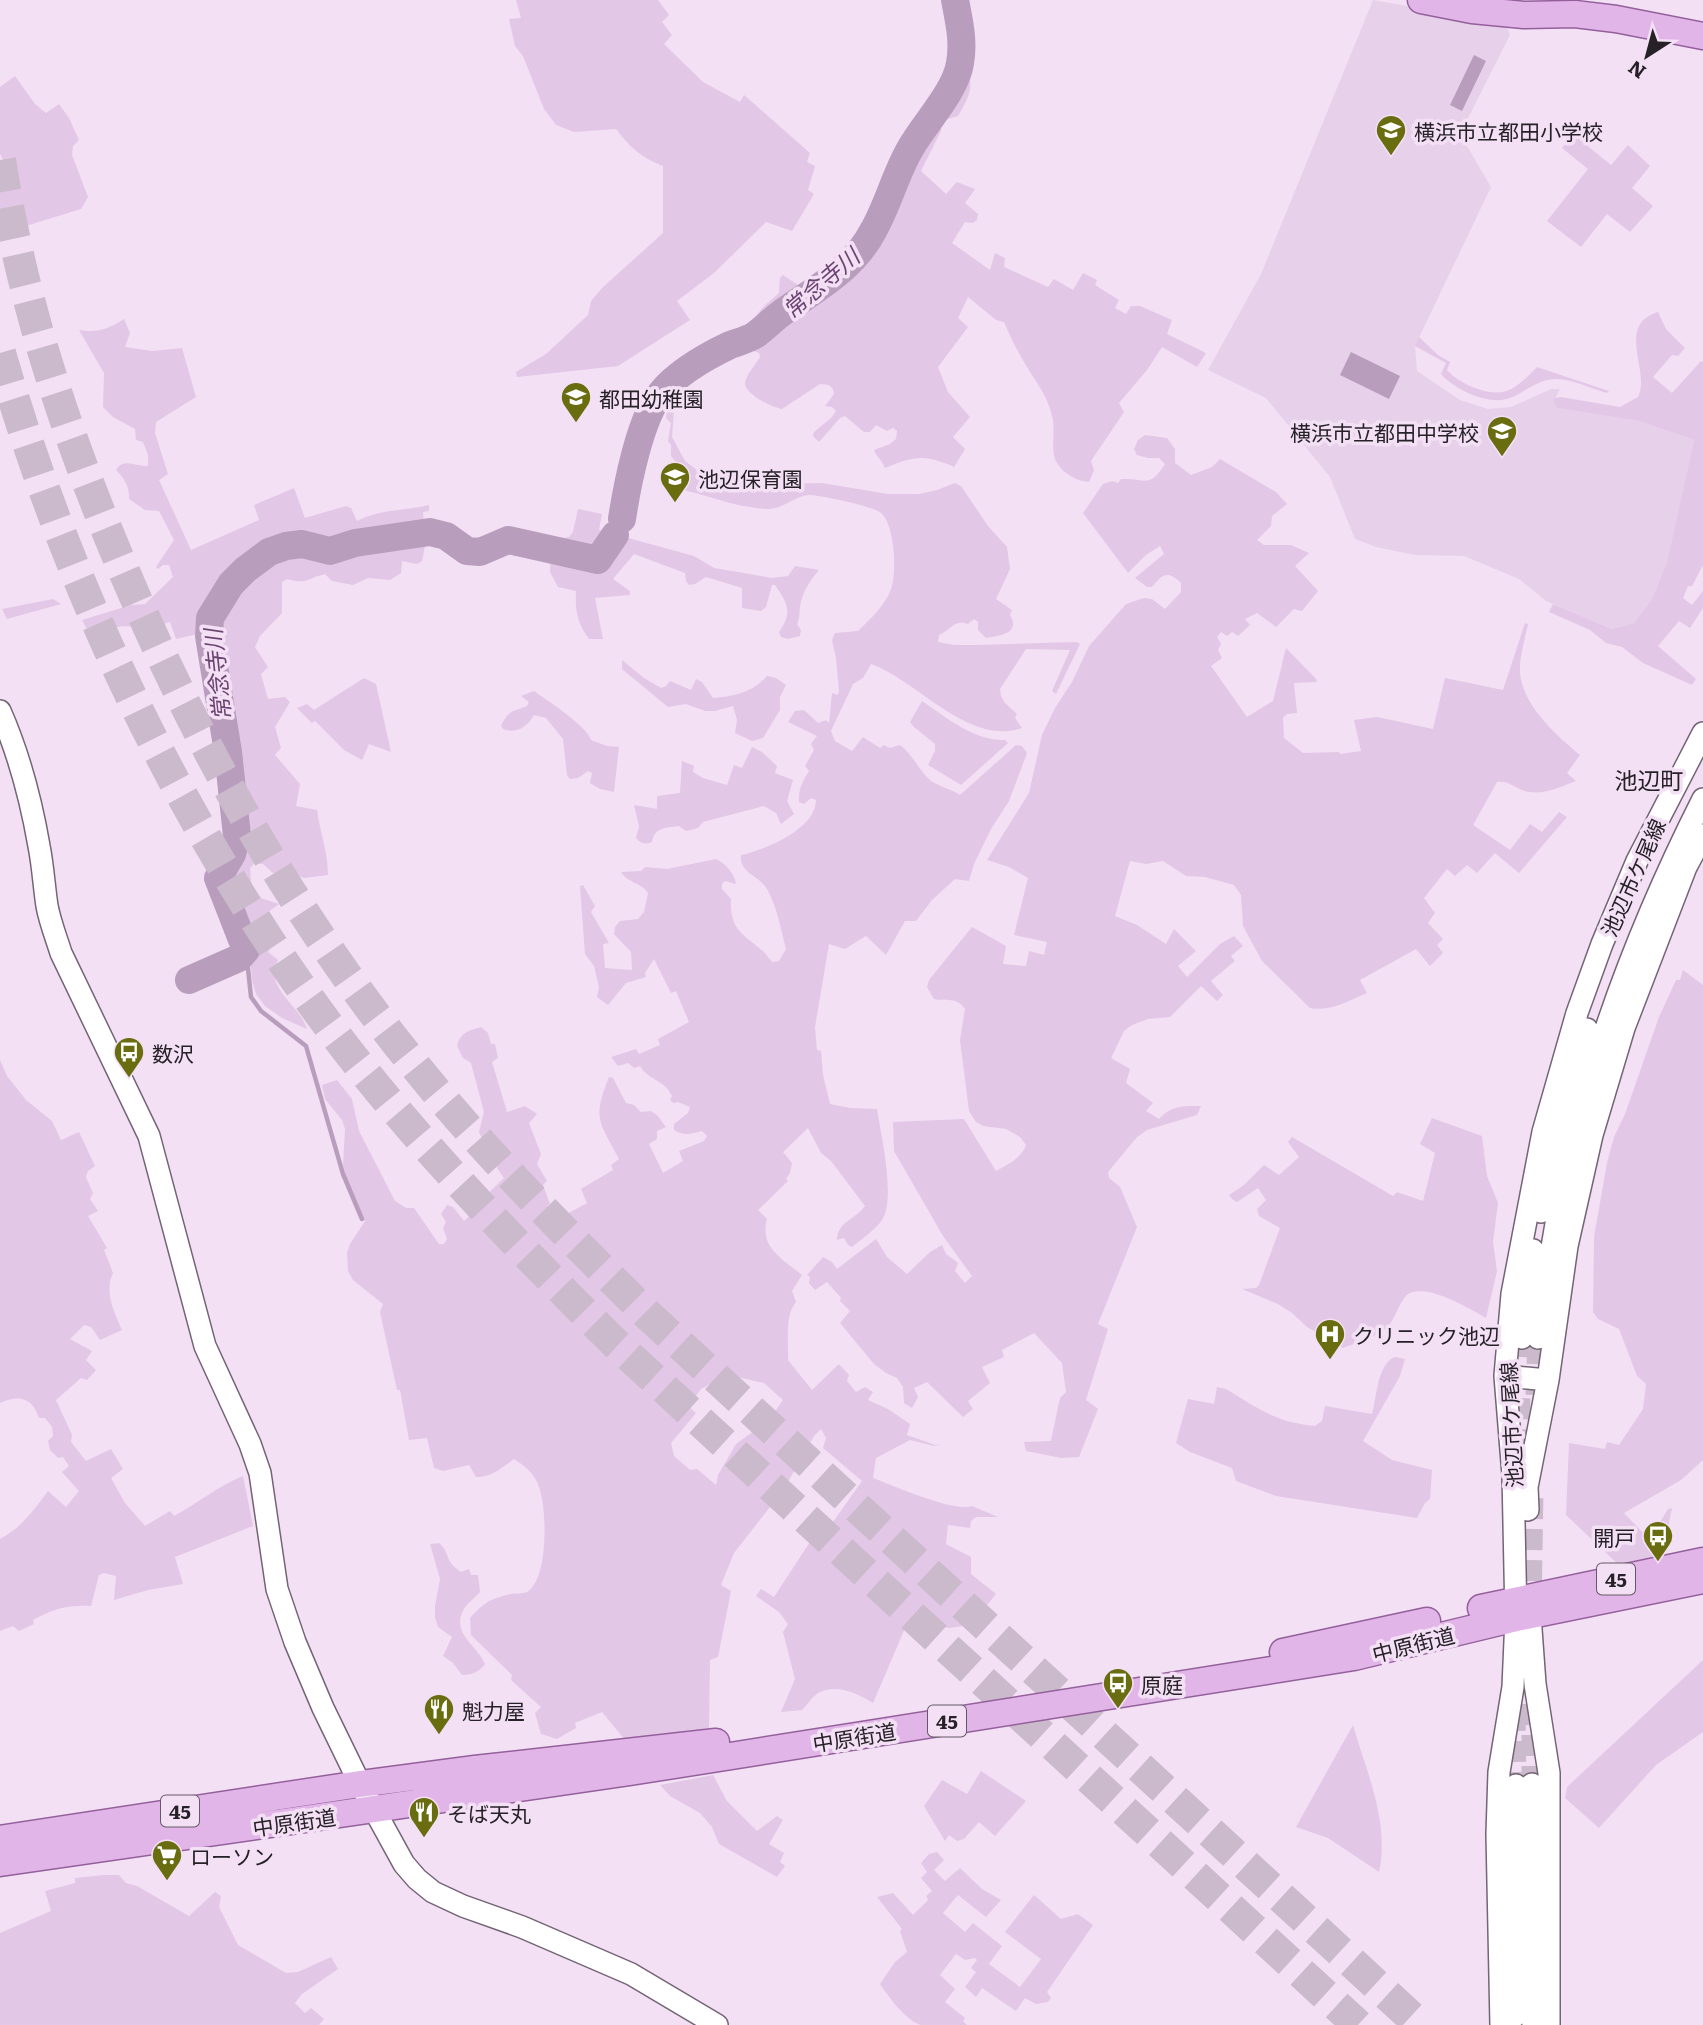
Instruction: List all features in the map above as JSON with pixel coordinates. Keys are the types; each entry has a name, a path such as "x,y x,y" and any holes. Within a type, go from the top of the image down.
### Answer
{"main road":[{"path":"1421,0 1472,10 1524,15 1574,14 1616,19 1703,36"},
{"name":"中原街道","path":"0,1863 630,1772 1354,1657 1523,1608 1703,1561"},
{"name":"中原街道","path":"0,1839 360,1784 716,1742 1034,1694 1261,1656 1374,1633 1703,1580"}],"street":[{"path":"0,711 12,738 23,776 40,849 47,907 61,953 149,1136 205,1346 250,1444 260,1473 277,1589 295,1642 323,1708 374,1810 404,1864 433,1892 631,1974 717,2025"},
{"name":"池辺市ケ尾線","path":"1549,2025 1549,1773 1523,1608 1505,1376 1508,1327 1542,1132 1581,1001 1622,897 1703,733"},
{"name":"池辺市ケ尾線","path":"1703,761 1654,857 1592,1010 1559,1128 1532,1253 1530,1338 1555,1234 1577,1124 1609,1017 1674,856 1703,799"},
{"name":"池辺市ケ尾線","path":"1502,2025 1497,1821 1499,1772 1523,1608 1527,1487 1548,1380 1567,1246 1592,1135 1624,1028 1686,867 1703,835"},
{"path":"1505,1376 1548,1380"},
{"path":"1515,2025 1524,1784 1533,2025"}],"shaded area":[{"path":"516,0 658,0 669,15 662,22 672,35 664,44 703,82 740,102 744,95 810,153 807,162 815,166 808,190 814,194 792,231 766,222 714,273 677,301 690,320 618,366 517,377 516,372 546,354 588,315 591,301 602,288 663,233 663,166 636,151 616,129 574,132 556,125 544,109 523,56 515,46 509,19 521,18"},
{"name":"横浜市立都田中学校","path":"1373,0 1506,23 1510,35 1460,134 1491,187 1415,346 1417,371 1460,400 1488,409 1511,407 1551,389 1560,389 1554,401 1557,408 1639,421 1694,440 1667,562 1652,599 1634,623 1612,629 1546,601 1519,579 1464,556 1415,555 1376,547 1355,539 1330,477 1266,398 1208,370 1261,274"},
{"path":"1474,55 1486,61 1462,111 1450,105"},
{"path":"958,65 969,76 968,96 958,116 944,120 941,124 941,131 921,171 946,194 957,182 975,189 965,203 978,214 977,220 973,223 965,222 952,243 990,270 995,253 1005,258 1004,267 1048,287 1054,279 1073,290 1083,273 1097,280 1095,285 1119,300 1115,308 1126,314 1131,306 1140,306 1172,320 1167,334 1206,353 1197,367 1162,347 1147,370 1119,403 1124,412 1091,461 1094,470 1089,482 1071,476 1057,463 1053,448 1053,420 1048,404 1004,322 996,320 968,297 958,318 968,327 938,367 948,392 970,417 953,437 965,449 954,467 920,458 885,468 874,450 890,444 896,439 897,431 893,428 887,431 876,425 870,432 864,432 845,416 840,418 819,442 813,436 814,432 836,411 825,406 834,394 833,389 829,385 820,384 782,409 772,406 754,396 746,387 749,373 760,357 759,353 749,349 723,351 689,366 688,362 693,358 746,328 779,293 780,278 783,275 813,295 830,283 857,256 877,226 904,175 897,169 934,99"},
{"path":"15,76 35,104 46,113 59,104 69,118 79,140 73,146 72,155 88,197 81,209 3,233 0,228 0,178 11,174 0,154 0,87"},
{"path":"1573,134 1611,165 1628,145 1650,166 1632,188 1653,206 1630,232 1607,214 1581,247 1547,221 1588,169 1562,148"},
{"path":"1658,312 1666,329 1685,348 1678,356 1672,355 1653,377 1672,393 1701,361 1703,362 1703,565 1683,598 1692,605 1703,591 1703,608 1690,628 1679,621 1658,646 1696,679 1692,685 1643,663 1622,647 1606,643 1590,630 1549,612 1553,604 1612,629 1634,623 1652,599 1667,562 1694,440 1639,421 1557,408 1553,401 1561,397 1620,407 1638,397 1641,375 1636,338 1645,318"},
{"path":"124,319 130,333 125,347 152,351 182,348 196,397 156,422 155,433 168,474 159,480 191,550 259,520 254,505 294,488 305,518 346,506 351,508 357,521 383,512 429,505 429,511 423,512 424,526 439,530 436,538 426,541 422,561 417,564 402,561 401,573 390,580 368,578 353,585 332,581 325,574 303,581 287,579 282,582 282,613 260,636 255,647 268,667 261,674 268,699 285,697 290,702 275,727 281,748 275,755 300,784 296,806 317,810 327,859 328,875 304,878 287,872 273,873 263,864 255,863 250,868 252,895 279,904 256,921 272,946 268,952 278,960 275,979 279,988 307,1029 282,1018 265,1006 256,994 252,980 248,933 230,900 226,877 240,845 240,818 237,817 225,716 216,718 202,633 176,639 170,622 142,630 127,626 110,629 100,632 102,639 94,642 82,620 131,605 145,604 173,577 169,565 158,569 156,567 174,540 159,511 145,510 129,499 126,483 116,470 126,463 148,466 148,455 143,442 136,440 135,429 113,417 103,407 104,373 79,330 103,329"},
{"path":"1419,337 1450,362 1447,370 1453,376 1467,385 1485,391 1509,390 1537,367 1609,391 1607,393 1555,379 1537,384 1510,398 1483,398 1463,391 1447,380 1441,374 1446,363 1415,346"},
{"path":"1351,352 1400,376 1389,399 1340,375"},
{"path":"675,387 683,396 674,409 672,437 685,461 701,473 735,480 744,486 772,490 780,484 822,483 888,494 919,494 955,483 961,486 988,526 1007,547 1010,569 996,599 1012,610 1010,615 1013,626 1007,633 986,638 978,630 978,622 974,619 968,624 959,623 953,626 939,635 938,642 954,645 1080,644 1056,694 1052,691 1070,650 1026,649 1000,689 1001,696 1017,714 1015,718 1022,728 1002,731 983,728 963,720 889,672 871,664 863,678 853,684 831,731 835,741 852,751 863,737 880,748 884,745 890,748 900,745 930,780 960,795 1016,745 1022,746 1027,753 1009,801 991,829 969,881 955,879 932,900 916,921 905,921 886,955 866,936 845,949 829,944 815,1027 817,1050 821,1051 830,1104 877,1109 888,1183 886,1210 882,1220 852,1247 844,1238 837,1240 843,1225 865,1206 831,1161 821,1153 808,1128 783,1152 792,1163 786,1179 788,1181 758,1210 767,1219 765,1229 769,1245 780,1258 802,1275 792,1291 796,1302 788,1322 788,1360 812,1390 839,1364 849,1375 847,1381 856,1392 865,1387 873,1392 868,1400 888,1409 910,1424 907,1435 935,1445 942,1444 934,1446 910,1440 876,1458 873,1478 938,1502 952,1506 972,1506 998,1517 976,1517 971,1521 970,1528 948,1525 946,1544 971,1557 971,1574 996,1594 971,1625 949,1628 909,1619 873,1703 854,1693 833,1689 818,1693 802,1710 781,1712 795,1679 783,1632 788,1624 779,1612 756,1596 761,1589 774,1597 821,1525 828,1529 862,1481 823,1448 826,1438 821,1429 814,1436 784,1489 734,1553 721,1585 731,1591 718,1657 710,1660 709,1728 643,1740 625,1740 602,1712 575,1723 576,1728 557,1739 541,1734 535,1713 541,1707 511,1680 512,1675 471,1635 470,1618 484,1605 504,1596 527,1592 534,1585 543,1559 545,1526 539,1487 529,1471 514,1459 481,1477 476,1477 469,1465 443,1471 434,1468 427,1438 409,1440 400,1390 397,1390 380,1312 383,1304 353,1280 348,1271 347,1253 350,1244 365,1221 346,1179 343,1164 345,1129 342,1120 325,1099 322,1085 337,1080 352,1099 359,1131 395,1201 406,1208 414,1208 439,1244 444,1244 447,1239 443,1228 446,1222 441,1214 447,1205 453,1207 464,1221 477,1209 476,1205 504,1178 497,1168 497,1156 483,1141 479,1132 484,1112 471,1063 463,1058 457,1046 463,1035 469,1031 481,1027 488,1033 491,1044 495,1044 498,1058 492,1062 507,1112 525,1106 537,1114 529,1123 541,1154 537,1164 547,1181 543,1185 550,1204 547,1206 565,1215 587,1203 581,1189 613,1170 611,1165 619,1159 600,1120 599,1111 609,1077 613,1078 626,1103 634,1105 641,1112 651,1111 666,1127 657,1131 657,1139 649,1144 663,1173 683,1161 679,1151 704,1141 707,1136 702,1131 688,1134 674,1130 674,1124 688,1113 690,1107 678,1102 673,1103 669,1091 640,1066 634,1068 628,1063 618,1066 611,1057 636,1049 639,1054 660,1045 658,1039 689,1022 676,991 671,993 654,959 645,973 646,977 626,983 608,1005 597,997 599,987 594,966 585,954 580,886 583,885 595,906 591,912 609,943 603,944 605,968 632,970 631,952 614,934 615,927 620,921 638,919 644,912 648,893 621,872 641,871 645,867 667,869 716,859 734,876 736,884 725,881 722,889 731,899 735,924 772,962 779,961 786,949 773,903 764,884 743,866 741,855 788,837 808,820 814,810 816,800 811,798 804,804 799,802 799,797 801,785 809,771 805,766 814,750 811,744 817,736 788,722 795,711 804,710 818,723 826,720 829,723 832,693 838,695 839,691 832,640 835,633 858,631 885,601 893,582 894,550 886,519 876,510 858,504 810,495 765,509 741,506 672,488 681,468 671,456 671,445 668,441 671,423 666,418 668,403 663,397","holes":["737,1377 764,1383 783,1400 769,1420 736,1444 718,1475 716,1485 697,1469 690,1470 674,1456 671,1443 696,1413 688,1406 701,1389 714,1382 721,1386 727,1380"]},
{"path":"1145,435 1167,438 1175,449 1175,463 1191,475 1212,467 1220,459 1276,492 1287,504 1272,516 1271,526 1257,540 1264,545 1291,545 1309,553 1295,566 1318,591 1302,611 1294,609 1276,627 1257,613 1245,619 1250,625 1238,636 1232,632 1227,636 1221,632 1217,637 1221,644 1218,650 1222,658 1211,666 1247,717 1273,701 1286,648 1317,680 1294,683 1297,713 1287,714 1283,718 1284,738 1303,753 1340,754 1361,751 1354,720 1377,717 1433,729 1445,678 1503,690 1525,623 1528,624 1520,673 1527,697 1542,719 1580,755 1567,773 1576,781 1558,788 1532,792 1505,782 1497,782 1473,825 1510,850 1530,824 1542,832 1559,812 1567,817 1519,873 1495,853 1477,873 1467,865 1455,876 1447,869 1424,898 1435,913 1428,923 1443,939 1437,945 1443,953 1430,966 1416,949 1360,980 1367,993 1332,1007 1310,1008 1262,961 1243,926 1241,895 1234,885 1205,877 1186,876 1163,861 1146,864 1130,861 1115,916 1137,925 1166,944 1174,929 1196,951 1178,966 1187,977 1220,944 1234,936 1243,946 1231,956 1235,961 1211,981 1223,995 1217,1001 1201,986 1170,1017 1148,1019 1124,1031 1111,1058 1130,1069 1126,1083 1153,1103 1146,1111 1159,1119 1173,1109 1201,1106 1197,1115 1147,1130 1137,1137 1108,1172 1109,1178 1120,1187 1137,1227 1098,1324 1108,1329 1086,1400 1098,1409 1079,1457 1061,1458 1026,1451 1024,1442 1051,1441 1060,1398 1066,1392 1062,1363 1034,1333 1002,1350 1004,1357 982,1367 990,1383 968,1401 973,1409 963,1417 927,1382 914,1388 918,1397 912,1408 904,1403 903,1387 897,1378 874,1364 840,1323 850,1311 840,1301 841,1298 827,1282 815,1290 807,1275 823,1257 837,1269 876,1239 887,1257 907,1274 930,1252 942,1245 946,1254 958,1263 955,1271 965,1283 972,1276 943,1236 894,1151 893,1122 964,1119 996,1171 1009,1164 1024,1150 1026,1145 1020,1137 1006,1129 983,1126 976,1122 969,1111 960,1040 965,1009 955,1001 934,999 927,987 929,980 972,927 1006,946 1003,964 1026,966 1029,951 1044,955 1047,942 1014,935 1028,878 1009,867 987,860 1029,793 1042,735 1089,646 1126,604 1144,598 1152,599 1165,609 1181,592 1181,583 1169,575 1159,579 1152,587 1147,587 1135,578 1164,554 1160,546 1146,555 1128,573 1083,513 1103,484 1112,481 1118,483 1121,479 1146,481 1160,472 1165,464 1159,458 1137,455 1134,449 1138,440"},
{"path":"578,509 602,514 599,530 694,556 714,568 772,578 788,576 795,566 819,570 807,587 801,602 797,624 801,630 800,636 788,639 781,637 779,632 786,619 787,608 775,585 772,585 766,607 761,611 742,608 742,588 706,577 689,585 685,573 634,554 613,579 630,591 630,595 595,598 603,639 589,639 578,616 576,591 558,587 550,572 552,540 569,537 573,532"},
{"path":"53,599 61,604 7,619 2,609"},
{"path":"622,660 661,688 670,681 691,690 696,679 702,682 713,698 743,693 767,676 786,685 780,697 780,710 763,738 752,741 735,733 737,720 733,706 715,711 705,711 686,704 668,707 622,669"},
{"path":"364,678 376,684 391,752 369,744 362,760 344,750 315,721 312,723 297,708 307,704 314,710"},
{"path":"534,691 575,721 591,740 619,747 614,792 600,789 590,783 592,773 588,771 578,778 570,779 567,775 563,739 546,718 534,715 521,728 513,731 503,729 501,725 512,711 527,706 529,702 521,696"},
{"path":"922,701 972,733 1008,743 961,785 928,765 935,751 935,744 910,722"},
{"path":"752,747 777,766 775,773 793,780 787,801 794,814 781,824 776,813 764,806 703,822 698,828 686,831 679,826 661,829 649,843 643,843 636,838 639,826 634,805 657,809 657,796 680,793 682,761 694,766 693,772 703,778 727,785 734,765 742,768"},
{"path":"228,850 215,877 218,906 208,870 212,856"},
{"path":"1683,970 1703,985 1703,1460 1681,1480 1624,1513 1647,1537 1651,1537 1668,1509 1672,1508 1663,1553 1621,1567 1566,1515 1569,1443 1605,1449 1607,1442 1619,1445 1643,1409 1646,1384 1637,1376 1619,1329 1598,1319 1593,1312 1594,1237 1614,1137 1625,1114 1659,1017"},
{"path":"0,1060 7,1076 26,1100 52,1121 61,1140 79,1132 95,1166 88,1171 86,1177 93,1193 90,1199 98,1211 88,1216 107,1248 104,1250 113,1273 109,1287 111,1302 122,1330 100,1340 91,1327 84,1325 70,1339 92,1351 86,1360 96,1370 87,1380 81,1378 56,1400 72,1435 71,1442 86,1461 111,1449 123,1469 111,1478 125,1503 145,1526 170,1511 174,1516 243,1476 253,1526 175,1557 183,1584 114,1600 116,1576 104,1573 99,1575 91,1606 54,1610 33,1620 34,1624 19,1631 13,1626 0,1631 0,1539 21,1524 48,1491 66,1507 79,1491 62,1472 69,1466 63,1457 58,1458 50,1450 48,1441 53,1436 52,1427 45,1418 39,1418 33,1406 24,1400 13,1399 0,1403"},
{"path":"1432,1118 1482,1136 1487,1176 1498,1203 1493,1242 1497,1271 1486,1318 1446,1297 1422,1291 1412,1292 1405,1297 1384,1330 1343,1348 1307,1327 1278,1304 1242,1289 1256,1288 1259,1285 1280,1228 1259,1216 1257,1209 1266,1200 1258,1188 1237,1202 1229,1195 1244,1185 1264,1165 1279,1175 1299,1157 1288,1142 1292,1137 1393,1196 1397,1192 1423,1201 1435,1153 1420,1144"},
{"path":"1395,1357 1405,1359 1400,1376 1363,1441 1392,1460 1432,1470 1430,1499 1417,1518 1276,1496 1236,1481 1232,1468 1190,1452 1176,1443 1188,1399 1214,1404 1217,1387 1226,1389 1268,1414 1301,1424 1315,1426 1322,1421 1325,1406 1372,1414 1381,1374"},
{"path":"439,1543 455,1568 461,1572 469,1569 471,1575 478,1575 480,1592 467,1604 460,1625 485,1664 478,1671 469,1674 462,1675 453,1663 443,1656 452,1637 438,1627 435,1617 440,1579 430,1544"},
{"path":"1703,1660 1703,1732 1656,1765 1599,1828 1565,1798 1567,1787"},
{"path":"1353,1725 1379,1816 1382,1853 1379,1872 1328,1838 1296,1827"},
{"path":"981,1771 1026,1801 995,1836 979,1822 964,1839 957,1841 949,1835 945,1841 924,1806 942,1780 967,1794"},
{"path":"713,1775 727,1801 757,1831 777,1816 783,1820 769,1844 784,1853 780,1862 785,1866 777,1877 719,1844 712,1827 700,1813 670,1796 660,1785"},
{"path":"937,1852 944,1860 934,1870 945,1881 960,1868 982,1889 1001,1900 986,1917 958,1895 943,1913 965,1932 973,1923 1002,1946 989,1964 1020,1987 1041,1959 1005,1932 1034,1895 1061,1919 1078,1914 1093,1925 1047,1992 1051,1998 1048,2002 1036,2004 1025,1998 1016,2011 982,1988 976,1997 965,1987 976,1972 971,1968 977,1960 965,1960 956,1954 940,1975 955,1989 945,2002 965,2018 963,2021 967,2025 921,2025 904,2014 888,1995 880,1984 895,1962 907,1952 900,1931 902,1929 877,1897 893,1893 913,1915 928,1900 926,1896 932,1891 921,1878 927,1872 921,1863 929,1854"},
{"path":"119,1875 126,1883 137,1886 189,1916 215,1892 221,1896 219,1907 238,1945 286,1973 298,1972 331,1957 338,1969 302,1994 295,2003 305,2013 311,2008 324,2019 319,2025 0,2025 0,1933 51,1911 45,1891 75,1883 75,1878"}],"waterway":[{"name":"常念寺川","path":"622,519 641,435 661,393 675,379 702,360 755,335 833,277 865,244 910,149 946,96 957,74 961,39 955,0"},
{"name":"常念寺川","path":"189,980 239,958 246,950 218,878 232,854 237,836 228,752 209,636 210,618 231,584 269,552 286,546 302,544 330,551 355,543 430,532 446,536 467,551 480,552 508,540 598,560 615,535"},
{"path":"246,950 251,997 261,1011 306,1046 343,1174 362,1219"}],"tunnel":[{"path":"0,160 22,271 52,380 111,540 161,654 222,775 290,892 327,948 408,1057 494,1157 648,1315 1420,2025"},
{"path":"0,353 30,449 66,546 106,642 151,737 201,830 255,919 313,1004 374,1084 492,1217 616,1344 1358,2025"},
{"path":"1518,1450 1522,1338"},
{"path":"1536,1395 1538,1338"},
{"path":"1531,1612 1533,1490"},
{"path":"1532,1704 1532,1784"},
{"path":"1515,1710 1516,1785"}],"place":[{"name":"横浜市立都田小学校","path":"1391,157"},
{"name":"都田幼稚園","path":"576,424"},
{"name":"横浜市立都田中学校","path":"1502,458"},
{"name":"池辺保育園","path":"675,504"},
{"name":"数沢","path":"129,1079"},
{"name":"クリニック池辺","path":"1330,1361"},
{"name":"開戸","path":"1658,1563"},
{"name":"原庭","path":"1118,1710"},
{"name":"魁力屋","path":"439,1736"},
{"name":"そば天丸","path":"424,1839"},
{"name":"ローソン","path":"167,1882"}],"district":[{"name":"池辺町","path":"1649,779"}]}
